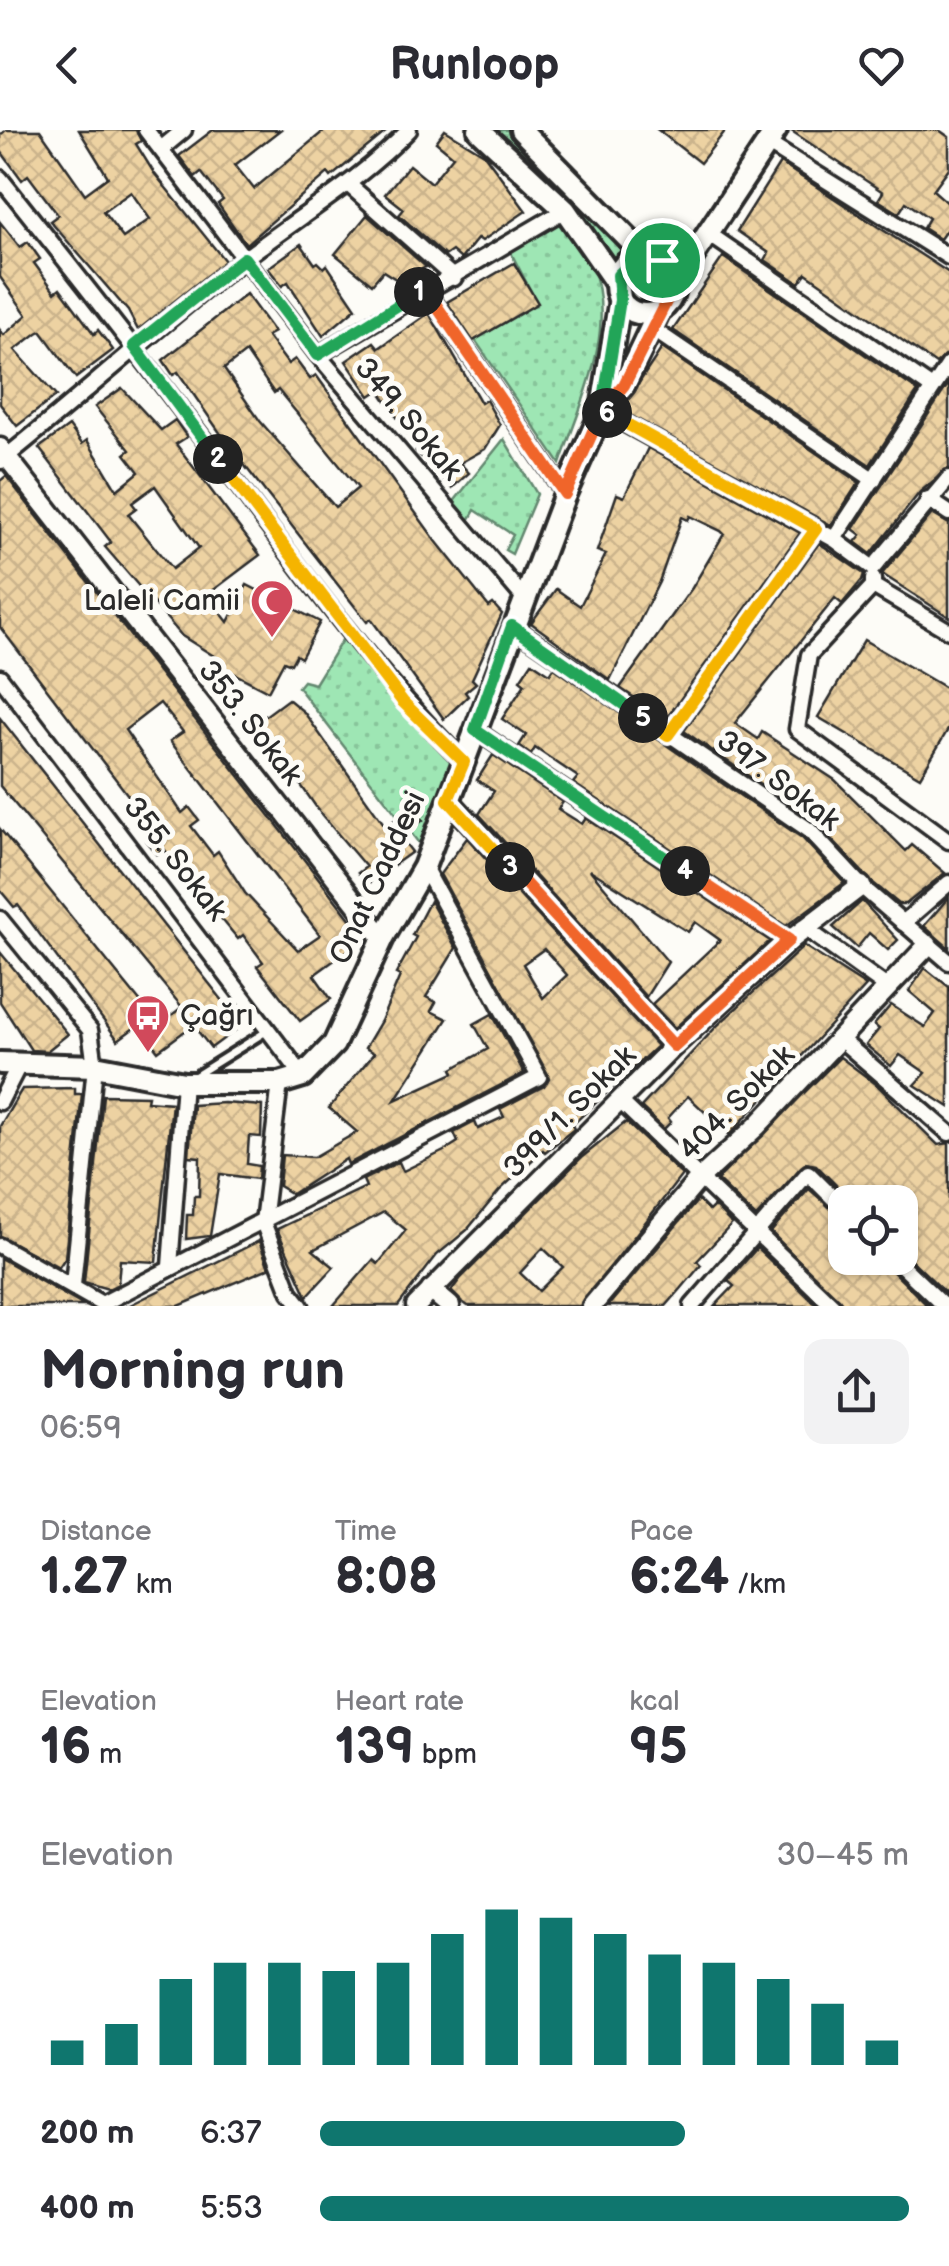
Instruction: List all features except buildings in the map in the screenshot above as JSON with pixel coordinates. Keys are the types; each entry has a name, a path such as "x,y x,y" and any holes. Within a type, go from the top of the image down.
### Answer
{"main road":[{"path":"479,130 564,210 618,292 640,316 654,321"},
{"path":"522,130 650,256 669,265 677,280"},
{"name":"Onat Caddesi","path":"10,1063 95,1066 184,1083 280,1083 302,1076 334,1044 383,938 424,867 512,626 602,411 624,385 654,321 706,232 772,136"},
{"path":"618,292 623,267 706,232"},
{"name":"Onat Caddesi","path":"602,411 618,292"}],"street":[{"name":"349. Sokak","path":"146,130 318,355 524,597"},
{"path":"161,149 184,130"},
{"path":"2,455 244,258 376,164 409,130"},
{"path":"772,136 949,258"},
{"path":"0,178 134,346 347,632 403,702 464,762"},
{"path":"348,184 454,278"},
{"path":"318,355 564,210"},
{"path":"706,232 932,388"},
{"path":"425,289 565,494"},
{"path":"654,321 874,480"},
{"path":"834,539 949,364"},
{"path":"602,411 834,539 873,568"},
{"name":"353. Sokak","path":"2,455 383,938"},
{"path":"949,478 873,568 873,586 809,655 797,729 949,841"},
{"path":"928,499 949,513"},
{"path":"668,735 816,529"},
{"path":"873,586 949,630"},
{"name":"397. Sokak","path":"512,626 809,830 861,886 949,962"},
{"name":"355. Sokak","path":"2,683 270,1028 302,1076"},
{"path":"475,730 789,940"},
{"path":"448,800 674,1046"},
{"path":"0,1246 102,1305 170,1266 263,1222 539,1077 424,867"},
{"path":"903,923 949,884"},
{"name":"399/1. Sokak","path":"416,1306 674,1046 789,940 861,886"},
{"path":"0,919 90,1030 95,1066 73,1285"},
{"path":"805,928 888,988"},
{"name":"404. Sokak","path":"592,1306 698,1180 928,945"},
{"path":"840,1039 949,1132"},
{"path":"0,1102 10,1063"},
{"path":"170,1266 184,1083"},
{"path":"280,1083 263,1222 290,1292 301,1306"},
{"path":"620,1101 833,1306"},
{"path":"692,1306 808,1174 828,1193"},
{"path":"912,1275 944,1306"},
{"path":"431,1290 450,1306"}],"lane":[{"path":"184,1083 270,1028"}],"green space":[{"path":"491,130 513,130 631,251 615,259 569,206"},
{"path":"555,215 592,266 601,316 593,367 560,464 475,340 537,303 507,245"},
{"path":"504,439 537,494 512,554 505,550 513,535 475,510 464,529 448,509"},
{"path":"347,632 451,762 421,846 298,687 303,681 315,684"}],"place":[{"name":"Laleli Camii","path":"272,639"},
{"name":"Çağrı","path":"148,1054"}],"route":[{"path":"662,260 654,256 637,257 618,275 620,300 602,411 816,529 668,735 512,626 475,730 789,940 674,1046 448,800 464,762 403,702 347,632 134,346 244,258 318,355 425,289 554,472 565,494 602,411 624,385 677,280 662,260"}]}
